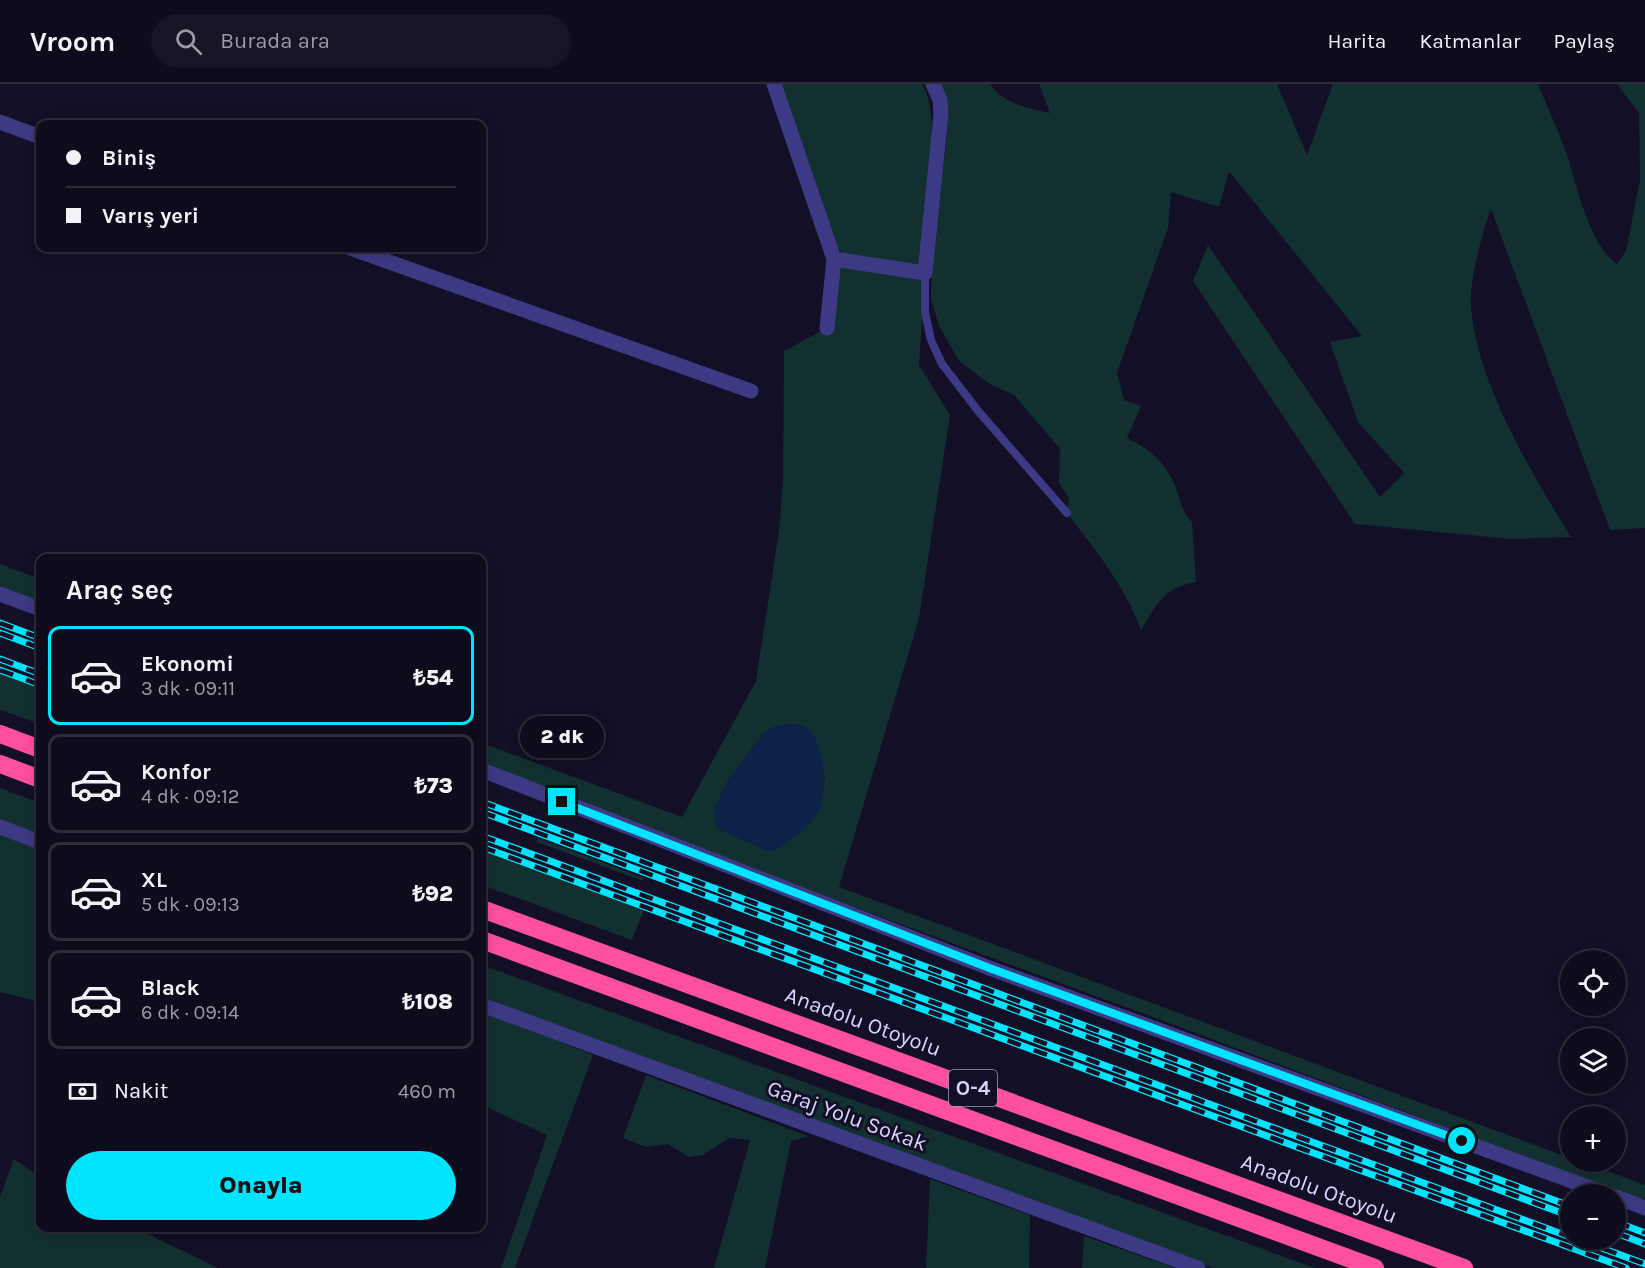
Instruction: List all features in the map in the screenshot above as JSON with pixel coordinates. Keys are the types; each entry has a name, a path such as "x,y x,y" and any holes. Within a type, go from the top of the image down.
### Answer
{"highway":[{"path":"0,734 36,748"},
{"path":"0,764 36,778"},
{"name":"Anadolu Otoyolu","path":"486,910 1464,1268"},
{"name":"O-4","path":"486,941 1375,1268"}],"street":[{"path":"774,84 834,259 827,328"},
{"path":"834,259 925,273 941,114 940,100 933,84"},
{"path":"0,122 36,136"},
{"path":"361,252 751,391"},
{"path":"0,594 36,608"},
{"path":"486,772 992,969 1580,1184"},
{"path":"0,827 36,840"},
{"name":"Garaj Yolu Sokak","path":"486,1006 1198,1268"},
{"path":"1626,1201 1645,1208"}],"lane":[{"path":"925,273 925,312 931,340 942,364 979,412 1067,513"}],"green space":[{"path":"780,84 922,84 932,120 932,145 920,266 846,255 838,249"},
{"path":"940,84 990,84 995,91 1009,100 1025,107 1050,113 1039,84 1277,84 1307,155 1333,84 1538,84 1563,143 1591,228 1598,243 1617,264 1626,251 1640,180 1639,113 1617,84 1645,84 1645,528 1610,530 1491,209 1480,244 1472,285 1471,307 1475,336 1495,396 1508,426 1571,537 1511,539 1355,524 1193,281 1208,245 1380,497 1404,473 1358,422 1330,342 1362,336 1229,171 1219,207 1171,192 1168,228 1117,373 1124,400 1141,406 1127,438 1150,452 1168,471 1183,510 1192,522 1196,582 1176,588 1163,598 1141,630 1118,584 1067,513 1069,498 1059,483 1060,449 1014,395 990,384 960,362 939,326 931,299 932,267 947,134 947,108"},
{"path":"834,259 925,273 919,365 950,415 919,618 839,887 1560,1154 1560,1170 486,771 486,744 682,817 756,681 779,531 783,481 784,351 827,328","holes":["773,727 825,777 818,812 727,782 763,734"]},
{"path":"0,564 36,578 36,604 0,591"},
{"path":"0,668 36,682 36,723 0,710"},
{"path":"0,788 36,802 36,838 0,824"},
{"path":"0,833 36,846 36,1001 0,992"},
{"path":"538,838 644,878 643,881 537,842"},
{"path":"486,846 646,905 632,940 486,886"},
{"path":"486,966 1315,1268 1213,1268 486,1001"},
{"path":"486,1013 593,1055 515,1268 501,1268 547,1135 486,1107"},
{"path":"646,1075 808,1136 791,1141 765,1268 714,1268 750,1140 729,1138 703,1155 689,1157 668,1144 646,1147 623,1138"},
{"path":"14,1159 36,1174 36,1232 143,1232 218,1268 0,1268 0,1197"},
{"path":"1566,1172 1610,1172 1645,1185 1645,1199 1626,1194 1626,1184 1598,1184"},
{"path":"930,1179 1030,1215 1029,1268 926,1268"},
{"path":"1084,1236 1175,1268 1082,1268"}],"water":[{"path":"785,724 802,725 813,735 821,756 823,794 818,813 810,823 782,846 767,851 716,828 714,808 727,782 763,734 773,727"}],"railway":[{"path":"0,623 36,636"},
{"path":"0,633 36,646"},
{"path":"0,659 36,672"},
{"path":"0,670 36,684"},
{"path":"486,803 1560,1202"},
{"path":"486,813 1560,1212"},
{"path":"486,837 1560,1233"},
{"path":"486,848 1626,1268"},
{"path":"1626,1226 1645,1233"},
{"path":"1626,1237 1645,1244"},
{"path":"1607,1250 1645,1264"}],"route":[{"path":"562,802 992,969 1061,992 1462,1141"}]}
